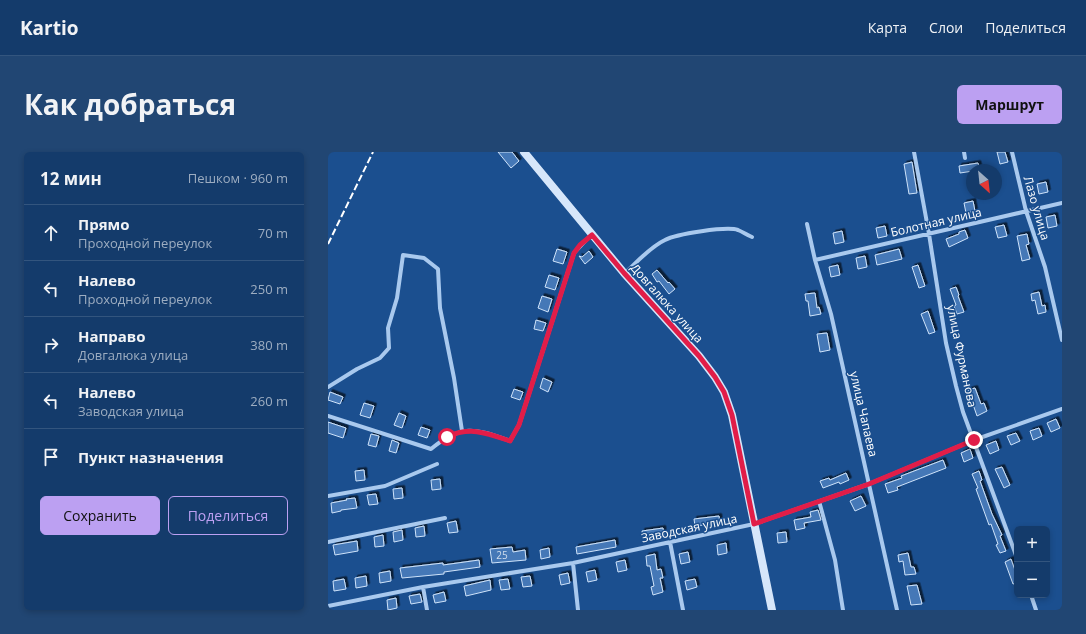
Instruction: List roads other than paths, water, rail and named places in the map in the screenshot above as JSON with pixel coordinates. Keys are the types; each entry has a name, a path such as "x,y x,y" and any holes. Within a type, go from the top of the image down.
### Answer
{"street":[{"name":"Довгалюка улица","path":"524,152 624,273 699,356 724,392 732,415 772,610"},
{"name":"улица Фурманова","path":"914,152 929,234 946,343 961,405 1014,550"},
{"path":"964,152 965,158"},
{"name":"Лазо улица","path":"1012,152 1026,211 1045,267 1062,340"},
{"name":"Болотная улица","path":"816,260 1062,203"},
{"name":"улица Чапаева","path":"807,224 831,314 897,610"},
{"path":"624,273 665,239 716,230 737,230 752,237"},
{"path":"328,416 431,449 447,437 462,431 470,430 497,436 510,441 519,425 574,253 580,245 592,235"},
{"path":"328,387 357,369 380,358 389,348 388,328 397,298 403,255 424,258 438,269 440,308 454,378 462,431"},
{"name":"Заводская улица","path":"328,606 423,587 573,563 754,524 869,484 974,440 1062,409"},
{"path":"328,496 385,486 437,464"},
{"path":"819,501 835,560 843,610"},
{"path":"328,542 445,518"},
{"path":"670,542 683,610"},
{"path":"573,563 578,610"},
{"path":"423,587 427,610"},
{"path":"1032,598 1036,610"}],"railway":[{"path":"328,244 373,152"}]}
